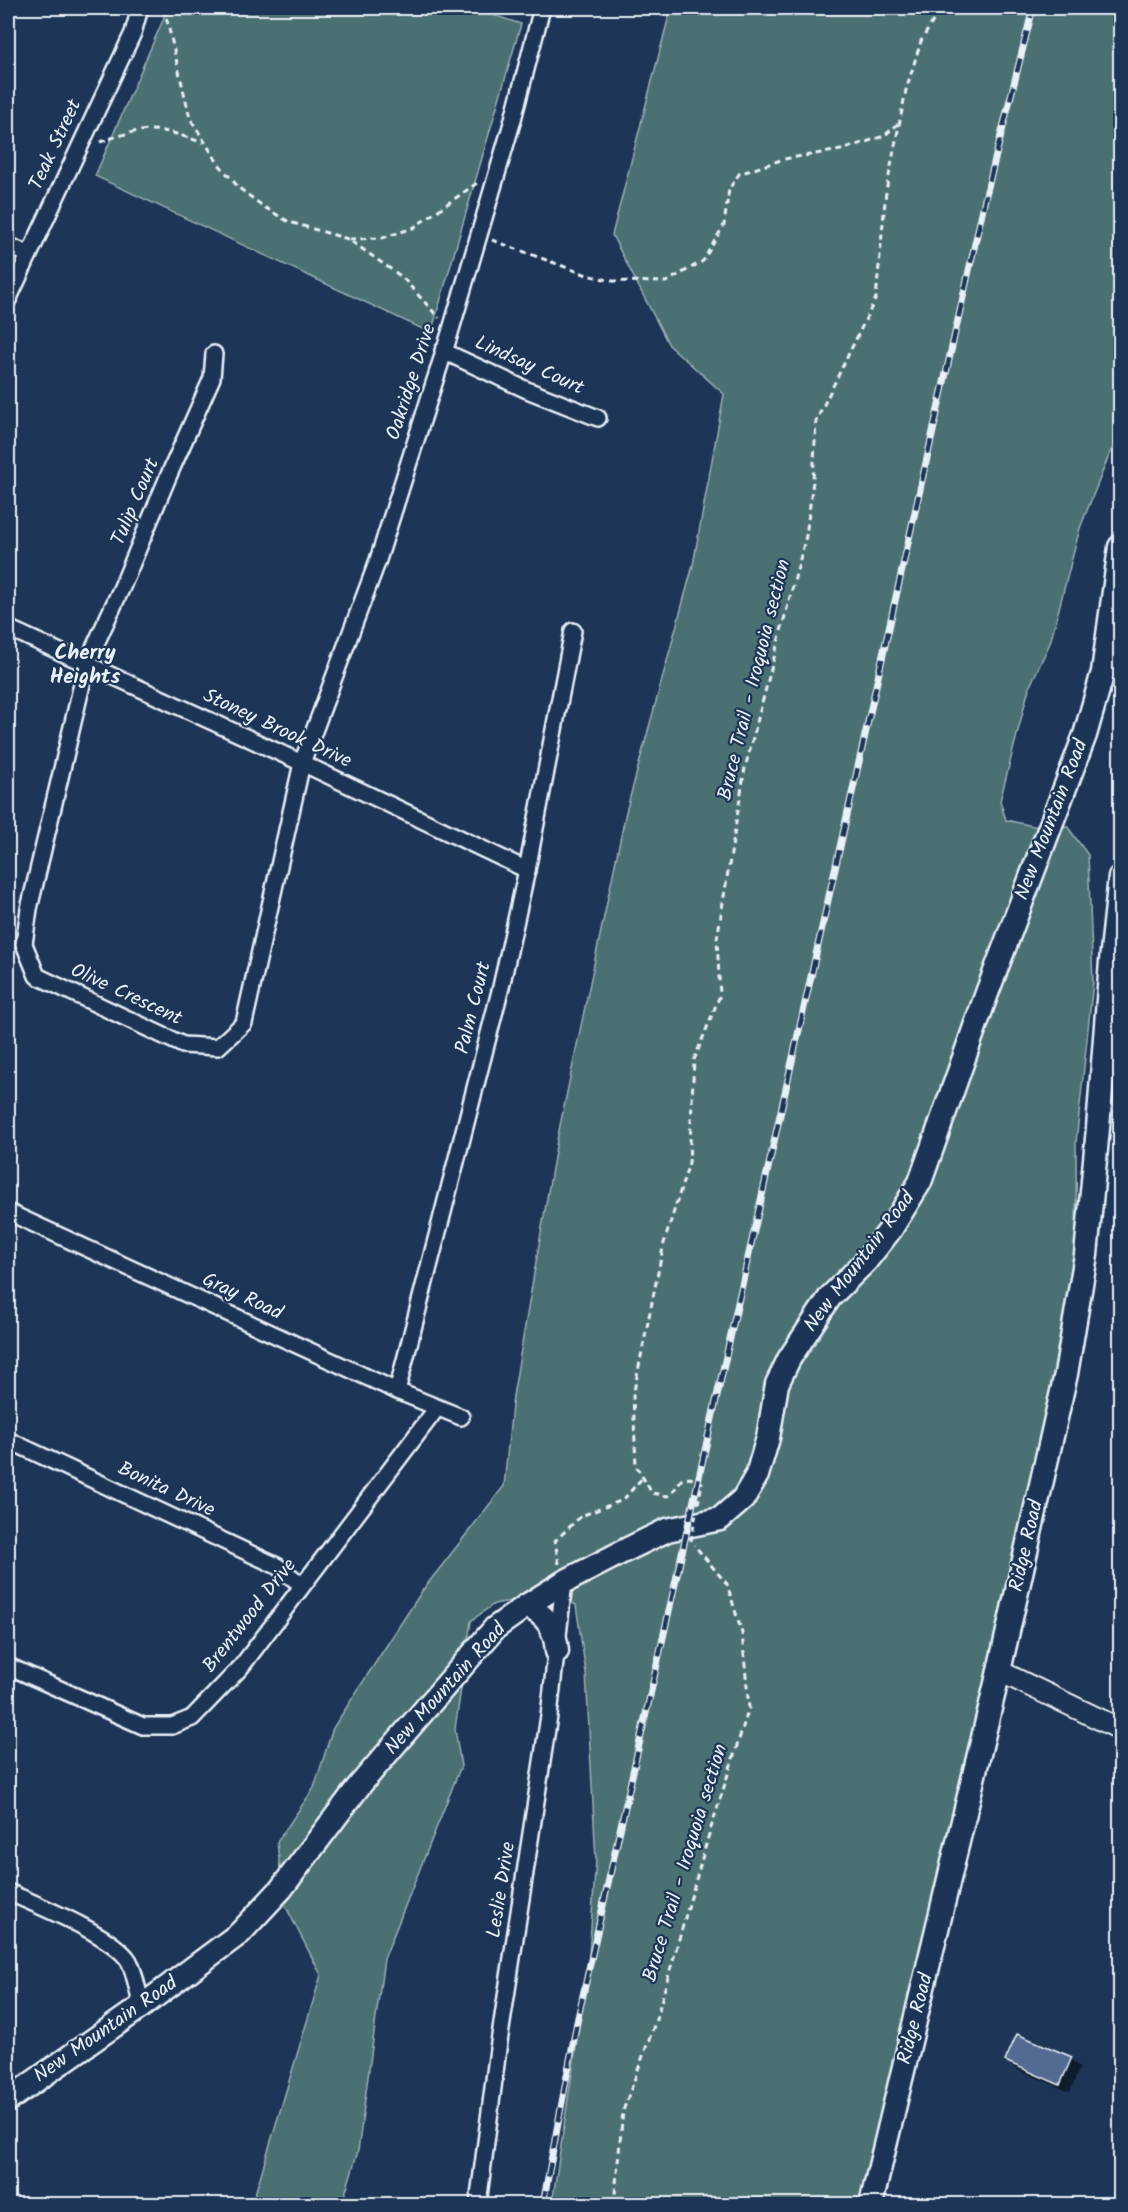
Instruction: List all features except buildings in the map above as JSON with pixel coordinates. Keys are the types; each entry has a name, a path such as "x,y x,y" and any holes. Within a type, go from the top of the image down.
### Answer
{"main road":[{"name":"New Mountain Road","path":"8,2100 142,2006 240,1933 281,1889 359,1786 495,1628 563,1583 667,1530 720,1519 743,1499 757,1475 768,1438 777,1384 789,1359 830,1297 866,1261 891,1229 920,1182 995,971 1085,735 1103,672 1120,548"},
{"name":"Ridge Road","path":"871,2205 999,1671 1066,1374 1086,1255 1120,877"},
{"path":"526,1606 549,1622 555,1636 557,1651"}],"street":[{"name":"Teak Street","path":"8,300 27,254 133,33 140,8"},
{"name":"Oakridge Drive","path":"302,763 378,560 479,236 542,8"},
{"path":"8,245 27,254"},
{"name":"Lindsay Court","path":"443,351 527,390 598,418"},
{"name":"Tulip Court","path":"87,663 212,378 214,354"},
{"name":"Stoney Brook Drive","path":"8,628 528,870"},
{"name":"Palm Court","path":"397,1391 501,987 528,870 573,631"},
{"name":"Olive Crescent","path":"87,663 29,909 24,944 37,976 183,1045 218,1047 244,1023 302,763"},
{"name":"Gray Road","path":"8,1212 397,1391 461,1417"},
{"name":"Brentwood Drive","path":"8,1666 143,1726 172,1726 192,1718 241,1667 437,1408"},
{"name":"Bonita Drive","path":"8,1440 277,1566 302,1585"},
{"name":"Leslie Drive","path":"478,2205 498,2049 527,1866 557,1651 563,1583"},
{"path":"999,1671 1120,1729"},
{"path":"8,1892 70,1920 110,1943 129,1961 142,2006"}],"path":[{"path":"164,8 190,118 205,144 239,188 264,207 290,222 348,239 382,238 413,228 499,168"},
{"name":"Bruce Trail - Iroquoia section","path":"614,2205 623,2111 655,2023 748,1708 742,1633 727,1584 691,1541 702,1483 690,1478 681,1480 674,1492 668,1496 652,1493 636,1467 633,1396 664,1243 689,1163 694,1060 720,995 717,939 745,768 806,536 813,482 816,421 876,298 886,191 906,90 921,41 941,8"},
{"path":"479,236 587,275 612,281 666,282 703,261 724,225 729,189 739,174 784,159 841,150 884,136 900,123"},
{"path":"77,150 131,132 156,129 176,133 205,144"},
{"path":"348,239 402,277 450,333"},
{"path":"563,1583 555,1541 580,1516 623,1500 643,1477"}],"green space":[{"path":"166,8 472,8 521,24 431,333 95,176 163,20"},
{"path":"671,8 1120,8 1120,428 1080,528 1050,643 1029,688 1000,801 1006,820 1038,827 1067,826 1088,855 1093,982 1076,1143 1077,1321 868,2204 552,2204 588,1968 596,1860 586,1673 576,1605 554,1593 494,1604 471,1621 455,1729 461,1766 384,1959 358,2151 342,2204 252,2204 321,1975 284,1903 277,1842 314,1788 333,1728 422,1591 504,1486 513,1396 557,1140 626,812 693,565 724,394 669,345 612,235"}],"railway":[{"path":"543,2204 577,2022 985,199 1033,8"}],"district":[{"name":"Cherry Heights","path":"85,665"}]}
